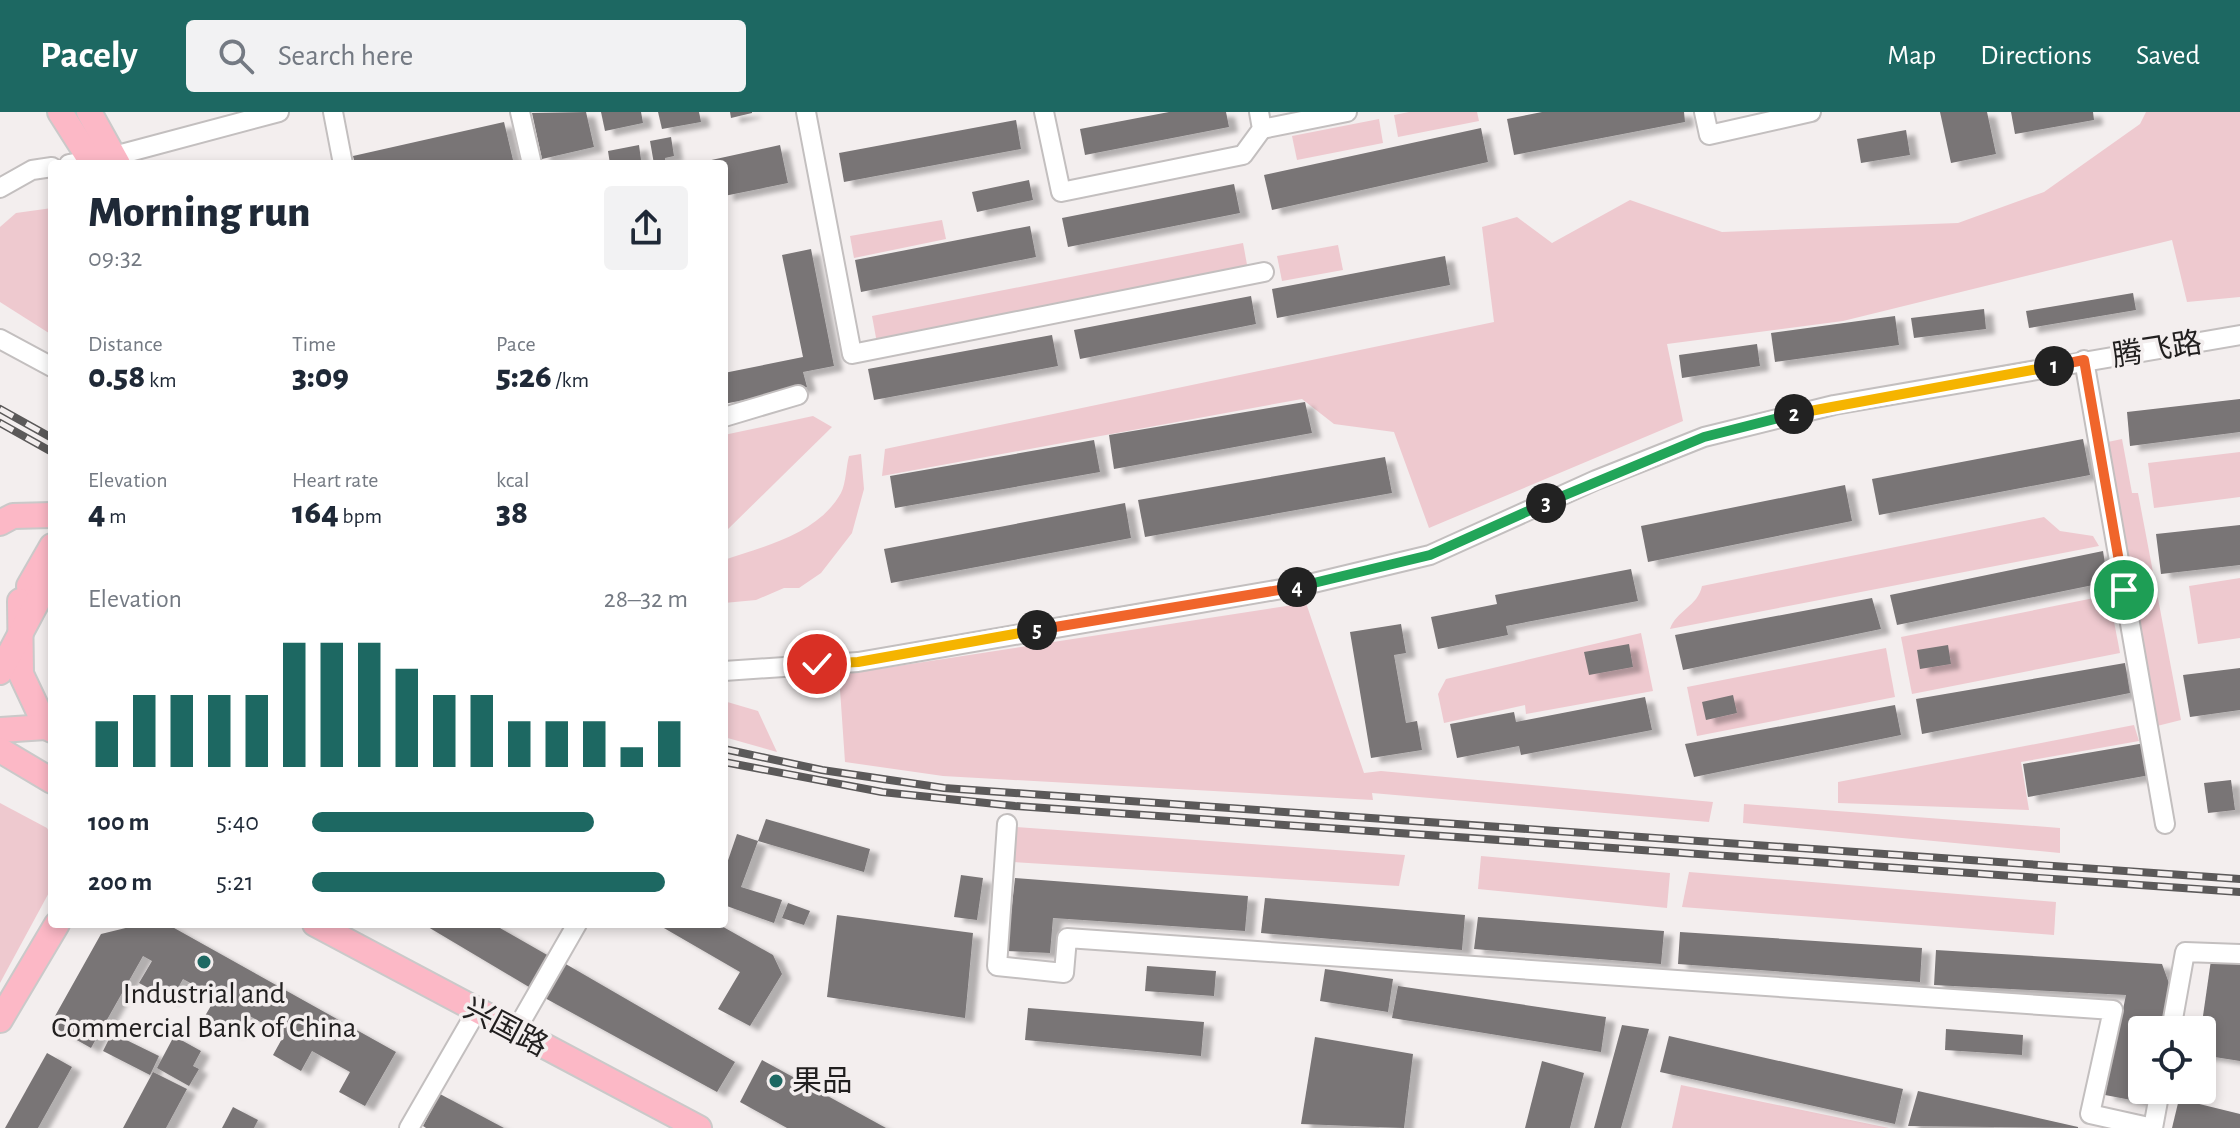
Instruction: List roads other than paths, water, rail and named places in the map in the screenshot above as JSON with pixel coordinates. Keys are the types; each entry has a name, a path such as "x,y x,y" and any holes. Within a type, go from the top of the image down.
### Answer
{"main road":[{"path":"60,112 96,160"},
{"path":"89,112 97,160"},
{"path":"0,523 13,516 48,515"},
{"path":"0,672 20,601 48,553"},
{"path":"10,636 48,580"},
{"path":"10,636 21,674 48,727"},
{"path":"0,730 48,729"},
{"path":"0,750 48,779"},
{"path":"0,1020 55,928"},
{"name":"兴国路","path":"322,928 699,1128"}],"street":[{"path":"333,112 342,160"},
{"path":"520,112 531,160"},
{"path":"806,112 852,354 1264,272"},
{"path":"1044,112 1061,192 1243,155 1260,120 1347,112"},
{"path":"1704,112 1709,135 1811,112"},
{"path":"104,160 268,113"},
{"path":"0,188 32,170 48,168"},
{"name":"腾飞路","path":"728,671 858,662 1305,585 1430,555 1596,480 1704,437 1834,405 2240,335"},
{"path":"0,339 48,365"},
{"path":"2084,360 2165,824"},
{"path":"728,416 798,395"},
{"path":"1007,824 997,966 1064,973 1067,938 2113,1010 2090,1114 2153,1128 2157,1104"},
{"path":"515,1032 575,928"},
{"path":"2174,1016 2185,952 2240,954"},
{"path":"409,1128 476,1012"}],"railway":[{"path":"0,409 48,436"},
{"path":"0,423 48,450"},
{"path":"728,750 822,770 944,788 2240,879"},
{"path":"728,763 882,792 1015,806 2240,892"}],"place":[{"name":"Industrial and Commercial Bank of China","path":"204,962"},
{"name":"果品","path":"776,1081"}]}
